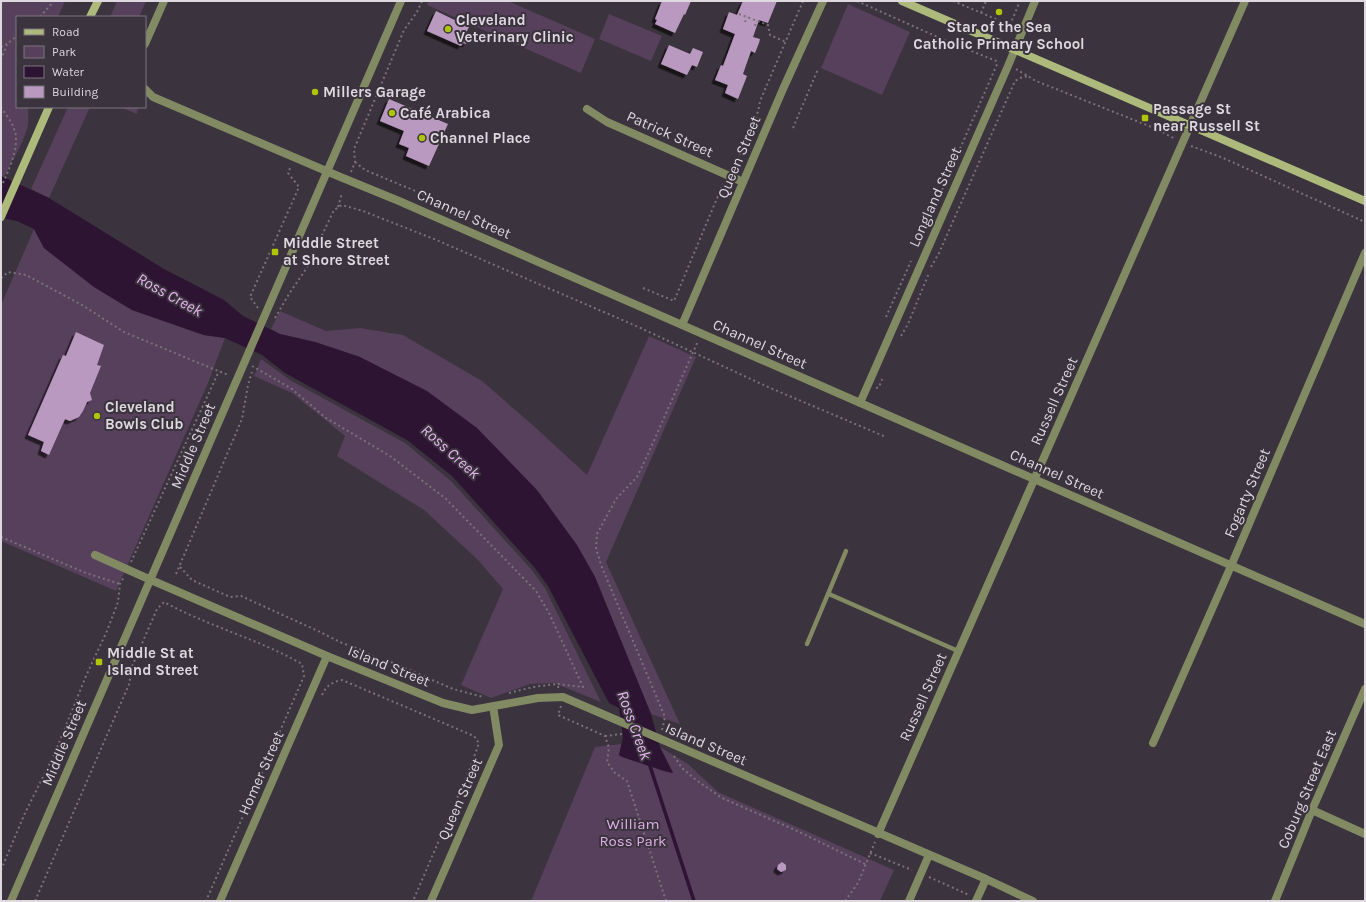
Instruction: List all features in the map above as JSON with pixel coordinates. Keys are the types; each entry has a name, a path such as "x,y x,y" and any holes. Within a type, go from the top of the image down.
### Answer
{"street":[{"path":"90,16 98,1"},
{"path":"146,42 164,1"},
{"name":"Middle Street","path":"11,901 237,379 262,311 328,172 401,1"},
{"name":"Queen Street","path":"682,325 783,89 823,1"},
{"path":"902,1 1365,201"},
{"name":"Longland Street","path":"860,403 1035,1"},
{"name":"Russell Street","path":"878,834 1245,1"},
{"name":"Channel Street","path":"146,91 153,97 399,201 1365,624"},
{"path":"1,218 49,108"},
{"name":"Patrick Street","path":"587,109 607,122 743,182"},
{"name":"Fogarty Street","path":"1153,743 1365,254"},
{"name":"Island Street","path":"95,555 327,656 443,704 472,710 538,698 563,697 878,834 986,879 1033,901"},
{"name":"Homer Street","path":"220,901 327,656"},
{"name":"Coburg Street East","path":"1275,901 1312,810 1365,689"},
{"name":"Queen Street","path":"431,901 499,745 493,706"},
{"path":"1312,810 1365,834"},
{"path":"909,901 929,855"},
{"path":"976,901 986,879"}],"lane":[{"path":"807,644 846,551"},
{"path":"829,594 958,651"}],"path":[{"path":"41,16 54,1"},
{"path":"348,180 355,162 354,149 404,30 417,12 422,1"},
{"path":"643,288 674,301 727,175 740,155 759,112 760,101 804,1"},
{"path":"857,1 951,43 1018,70 1028,76 1159,130 1183,143 1221,157 1365,222"},
{"path":"953,1 1022,31"},
{"path":"982,13 986,1"},
{"path":"1010,25 1020,1"},
{"path":"739,14 768,25 770,35 786,42"},
{"path":"745,22 747,17"},
{"path":"755,26 757,21"},
{"path":"1,47 16,37"},
{"path":"1,60 7,44"},
{"path":"793,128 818,69"},
{"path":"898,342 908,324 931,268 1015,82 1020,78 1028,76"},
{"path":"1,107 14,128 17,137 12,160 1,187"},
{"path":"262,311 250,297 300,187 288,173 294,157"},
{"path":"355,162 365,170 479,219"},
{"path":"337,208 342,193"},
{"path":"274,319 306,269 334,210 342,205 363,211 434,239 694,352 768,387 886,437"},
{"path":"1,278 8,272 26,275 82,305 124,332 237,379"},
{"path":"661,740 665,717 601,565 596,548 597,534 616,499 637,477 702,333"},
{"path":"244,362 292,389 326,418 390,456 445,498 536,591 549,612 582,687 557,684 533,687 507,693"},
{"path":"176,574 242,419 253,366"},
{"path":"1,870 25,813 54,755 86,676 107,631 118,602 120,584 128,570 219,371"},
{"path":"865,391 879,387 884,375"},
{"path":"1,537 86,573 120,584"},
{"path":"180,567 192,580 230,597 241,596 318,631 342,644 358,649 384,662 391,662 453,689 482,698 488,696"},
{"path":"35,901 130,682 130,671 157,609 164,602 285,654 302,664 304,676 206,901"},
{"path":"325,688 333,682 342,680 474,736 479,743 470,768 412,901"},
{"path":"557,684 563,697 558,715 605,736 622,734"},
{"path":"605,736 609,748 607,762 615,773 627,781 666,901"},
{"path":"673,755 682,768 722,798 793,829 866,864"},
{"path":"845,901 858,883 878,834"}],"green space":[{"path":"1,1 65,1 58,16 16,16 16,108 28,108 28,124 17,153 4,177 1,176"},
{"path":"117,1 146,1 139,16 110,16"},
{"path":"428,1 508,1 595,39 581,73 427,5"},
{"path":"848,4 910,32 882,95 821,68"},
{"path":"609,14 662,36 651,61 599,39"},
{"path":"68,108 90,108 49,198 31,189"},
{"path":"122,108 138,108 137,114"},
{"name":"Cleveland Bowls Club","path":"34,229 44,248 94,287 132,310 203,335 225,338 208,383 116,591 1,541 1,305"},
{"path":"280,311 326,331 360,328 403,335 482,381 587,475 649,336 696,357 606,562 680,724 651,714 595,577 577,546 538,491 360,357 315,342 280,334 271,329"},
{"path":"261,359 290,380 405,443 451,481 531,569 545,588 601,702 554,683 530,684 491,698 461,685 503,589 478,560 424,510 337,456 345,436 292,393 254,376"},
{"name":"William Ross Park","path":"622,744 619,755 673,773 660,747 688,764 718,792 894,870 880,901 531,901 595,747"}],"water":[{"path":"1,176 49,198 164,269 224,300 243,316 280,334 315,342 360,357 427,391 477,428 536,489 577,545 595,577 651,714 660,747 673,773 619,755 623,737 619,708 609,703 548,586 535,568 452,476 407,440 285,373 262,355 225,338 204,335 132,310 94,287 44,248 34,229 17,221 1,218"}],"building":[{"path":"662,1 691,1 675,33 655,24 657,20 655,19"},
{"path":"743,1 777,1 768,23 759,20 753,37 760,39 759,43 755,53 751,51 743,74 747,76 738,99 725,93 728,85 715,80 721,65 723,66 735,34 723,29 729,12 737,15"},
{"name":"Cleveland Veterinary Clinic","path":"436,11 469,27 465,35 469,36 466,44 463,43 461,46 427,31"},
{"path":"669,45 690,54 693,48 703,52 697,67 692,65 687,75 661,64"},
{"name":"Channel Place","path":"389,99 448,124 429,166 406,156 409,148 399,144 404,131 380,121"},
{"path":"76,332 104,345 97,365 101,366 90,393 92,400 87,402 79,417 70,421 65,419 49,455 41,451 44,442 28,435 63,355 66,356"},
{"path":"782,862 786,865 786,870 781,872 777,869 778,865"}],"waterway":[{"name":"Ross Creek","path":"649,763 694,901"}],"place":[{"name":"Star of the Sea Catholic Primary School","path":"999,12"},
{"name":"Cleveland Veterinary Clinic","path":"448,29"},
{"name":"Millers Garage","path":"315,92"},
{"name":"Café Arabica","path":"392,113"},
{"name":"Passage St near Russell St","path":"1145,118"},
{"name":"Channel Place","path":"422,138"},
{"name":"Middle Street at Shore Street","path":"275,252"},
{"name":"Cleveland Bowls Club","path":"97,416"},
{"name":"Middle St at Island Street","path":"99,662"}]}
